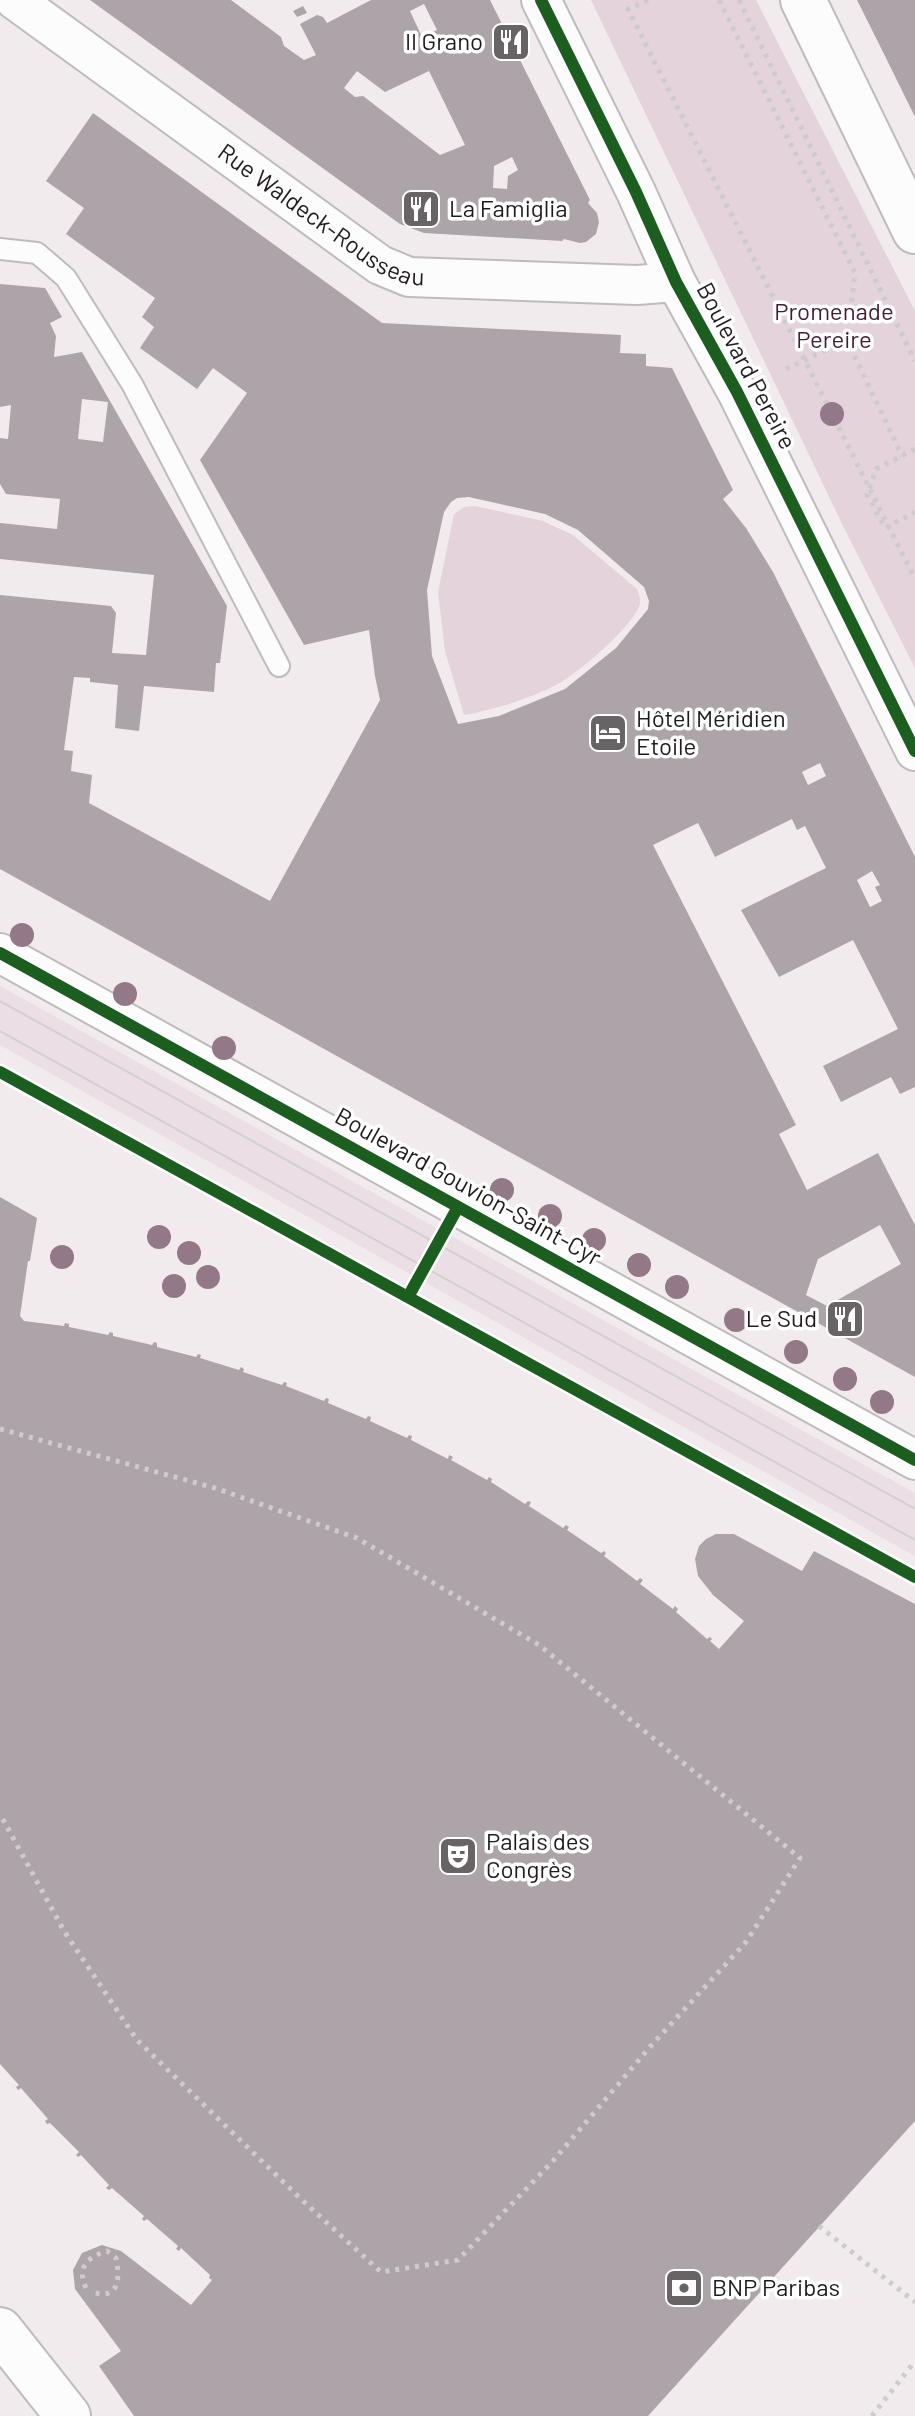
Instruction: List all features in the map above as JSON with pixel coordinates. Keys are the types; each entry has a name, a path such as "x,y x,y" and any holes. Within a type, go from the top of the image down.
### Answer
{"street":[{"name":"Rue Waldeck-Rousseau","path":"15,0 380,265 409,277 637,285 676,282"},
{"name":"Boulevard Pereire","path":"541,0 636,192 676,282 737,392 915,751"},
{"path":"803,0 915,231"},
{"name":"Boulevard Gouvion-Saint-Cyr","path":"0,953 915,1460"},
{"path":"0,2330 68,2416"}],"lane":[{"path":"0,249 37,253 66,278 132,384 279,666"}],"path":[{"path":"648,0 628,9 915,579"},
{"path":"719,0 855,273 847,340 902,456"},
{"path":"739,0 915,361"},
{"path":"786,369 847,340"},
{"path":"915,449 876,469 867,495 885,528 915,512"},
{"path":"0,1429 215,1488 357,1538 539,1645 800,1858 746,1942 649,2048 553,2161 458,2260 381,2272 137,2040 64,1931 0,1814"},
{"path":"819,2226 915,2302"},
{"path":"107,2251 116,2258 118,2285 111,2292 97,2295 89,2290 82,2280 84,2265 93,2255 107,2251"},
{"path":"872,2416 915,2361"}],"shaded area":[{"path":"0,986 915,1493 915,1556 0,1045"}],"green space":[{"name":"Promenade Pereire","path":"591,0 756,0 915,311 915,668 845,530"},
{"path":"475,506 543,521 573,535 637,589 640,602 634,616 615,637 591,660 558,684 501,707 464,715 445,651 438,592 454,514 464,507"}],"building":[{"path":"90,0 231,0 281,37 284,46 304,60 316,55 300,24 317,15 327,23 371,0 490,0 590,200 588,203 597,213 599,222 596,234 580,243 564,239 424,233 400,224","holes":["424,4 437,30 422,37 410,11","357,71 385,92 429,71 465,145 440,155 363,96 355,97 344,88","512,157 518,170 508,176 507,189 493,188 494,166"]},
{"path":"857,0 915,0 915,117 885,56"},
{"path":"303,6 307,13 297,17 293,11"},
{"name":"Hôtel Méridien Etoile","path":"93,113 382,323 621,335 620,353 646,354 646,366 672,368 733,490 723,499 746,528 773,572 915,857 915,1087 900,1094 891,1077 841,1102 823,1066 898,1029 853,940 779,977 741,910 826,868 805,826 797,830 792,819 715,857 698,823 653,845 796,1125 779,1134 807,1190 878,1153 915,1225 915,1377 0,869 0,595 111,606 116,613 112,653 146,655 154,575 0,559 0,523 57,529 60,499 6,494 0,484 0,438 8,439 11,405 0,407 0,284 45,288 62,317 50,323 56,336 54,357 82,352 227,606 214,692 144,686 139,731 115,728 118,685 74,677 64,750 73,751 71,771 92,775 89,803 270,901 380,700 369,630 304,645 200,460 247,393 213,368 197,389 140,348 154,327 142,317 155,298 66,234 84,208 46,181","holes":["82,399 108,402 103,442 78,439","469,497 545,514 578,530 644,587 649,601 648,609 616,648 565,689 499,716 458,724 432,656 427,590 444,512 457,498","820,763 826,776 808,785 802,772","872,871 880,885 875,887 882,901 870,907 857,880","880,1225 901,1264 827,1306 806,1295 818,1259"]},
{"name":"Palais des Congrès","path":"0,1197 37,1218 20,1316 24,1321 64,1326 65,1323 69,1327 108,1335 110,1332 113,1336 152,1345 154,1342 157,1347 196,1357 198,1354 200,1358 239,1370 241,1367 243,1372 282,1385 287,1383 286,1386 324,1401 329,1399 328,1403 366,1419 371,1417 370,1421 407,1438 412,1436 411,1440 448,1459 449,1455 453,1457 451,1460 487,1480 489,1477 491,1482 525,1504 531,1502 529,1506 563,1528 566,1525 569,1527 567,1530 601,1553 604,1551 604,1556 637,1581 640,1578 643,1580 640,1584 673,1609 675,1606 678,1609 676,1612 707,1639 710,1637 719,1649 744,1621 713,1595 698,1576 695,1559 699,1546 716,1534 734,1534 802,1571 814,1551 915,1604 915,2121 648,2416 134,2416 99,2366 121,2351 75,2289 73,2270 82,2253 102,2245 121,2251 191,2305 212,2280 181,2248 179,2251 176,2249 178,2246 147,2219 144,2221 144,2216 112,2188 106,2188 109,2185 81,2155 76,2155 79,2152 50,2123 47,2124 45,2121 48,2119 21,2088 18,2090 16,2087 19,2085 0,2064"}],"tram line":[{"path":"0,1001 915,1509"},
{"path":"0,1031 915,1540"}],"cycle path":[{"path":"541,0 636,192 676,282 737,392 915,751"},
{"path":"0,953 915,1460"},
{"path":"0,1072 915,1577"},
{"path":"408,1297 458,1207"}],"place":[{"name":"Il Grano","path":"511,42"},
{"name":"La Famiglia","path":"421,209"},
{"name":"Hôtel Méridien Etoile","path":"608,733"},
{"name":"Le Sud","path":"845,1319"},
{"name":"Palais des Congrès","path":"458,1856"},
{"name":"BNP Paribas","path":"684,2288"}]}
